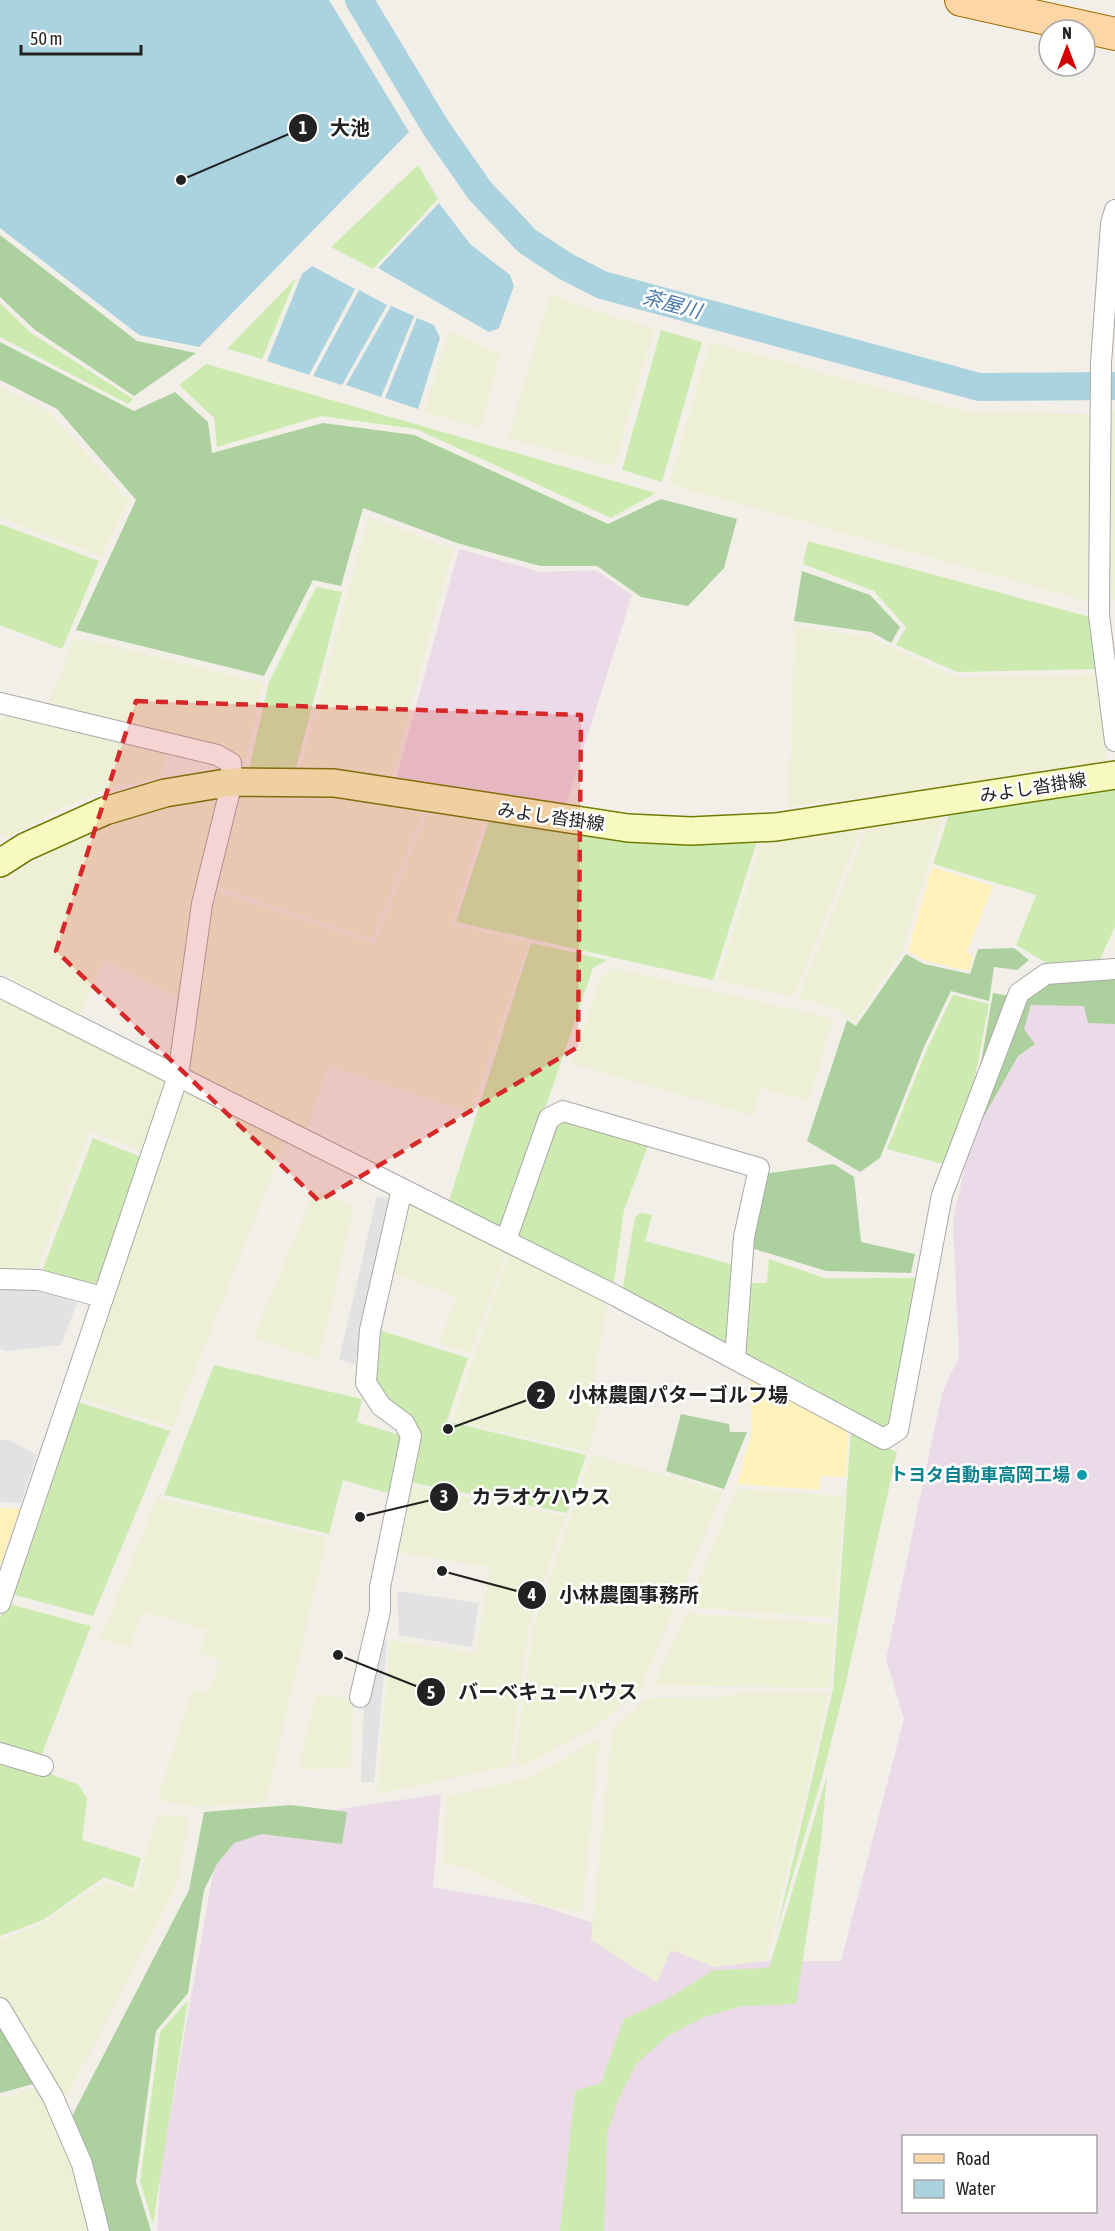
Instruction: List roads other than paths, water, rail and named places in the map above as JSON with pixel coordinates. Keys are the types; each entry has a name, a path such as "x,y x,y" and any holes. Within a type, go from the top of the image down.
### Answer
{"main road":[{"path":"961,0 1115,34"},
{"name":"みよし沓掛線","path":"0,863 25,847 105,811 165,793 232,782 334,783 628,828 692,831 776,827 1115,775"}],"street":[{"path":"1115,210 1111,224 1100,407 1100,615 1115,741"},
{"path":"0,703 217,755 231,763 232,782 202,904 178,1076 0,1603"},
{"path":"0,987 506,1240 884,1439 898,1430 942,1195 1019,993 1046,974 1115,969"},
{"path":"506,1240 549,1118 563,1111 759,1168 744,1237 735,1359"},
{"path":"360,1697 380,1611 381,1587 411,1436 404,1423 381,1406 366,1383 370,1330 402,1189"},
{"path":"0,1279 39,1280 102,1297"},
{"path":"0,1753 43,1766"},
{"path":"0,2008 53,2097 82,2164 99,2231"}],"water":[{"path":"0,0 329,0 409,132 199,347 139,335 0,228"},
{"path":"439,203 470,244 510,275 514,286 499,328 489,332 378,268"},
{"path":"312,266 355,289 309,375 267,361 302,274"},
{"path":"359,290 387,305 342,385 313,376"},
{"path":"391,306 414,316 381,397 346,385"},
{"path":"417,318 434,325 440,338 418,409 385,398"}],"waterway":[{"name":"茶屋川","path":"359,0 436,128 480,191 527,241 565,266 602,285 979,387 1115,386"}],"place":[{"name":"大池","path":"181,180"},
{"name":"小林農園パターゴルフ場","path":"448,1429"},
{"name":"トヨタ自動車高岡工場","path":"1082,1475"},
{"name":"カラオケハウス","path":"360,1517"},
{"name":"小林農園事務所","path":"442,1571"},
{"name":"バーベキューハウス","path":"338,1655"}]}
